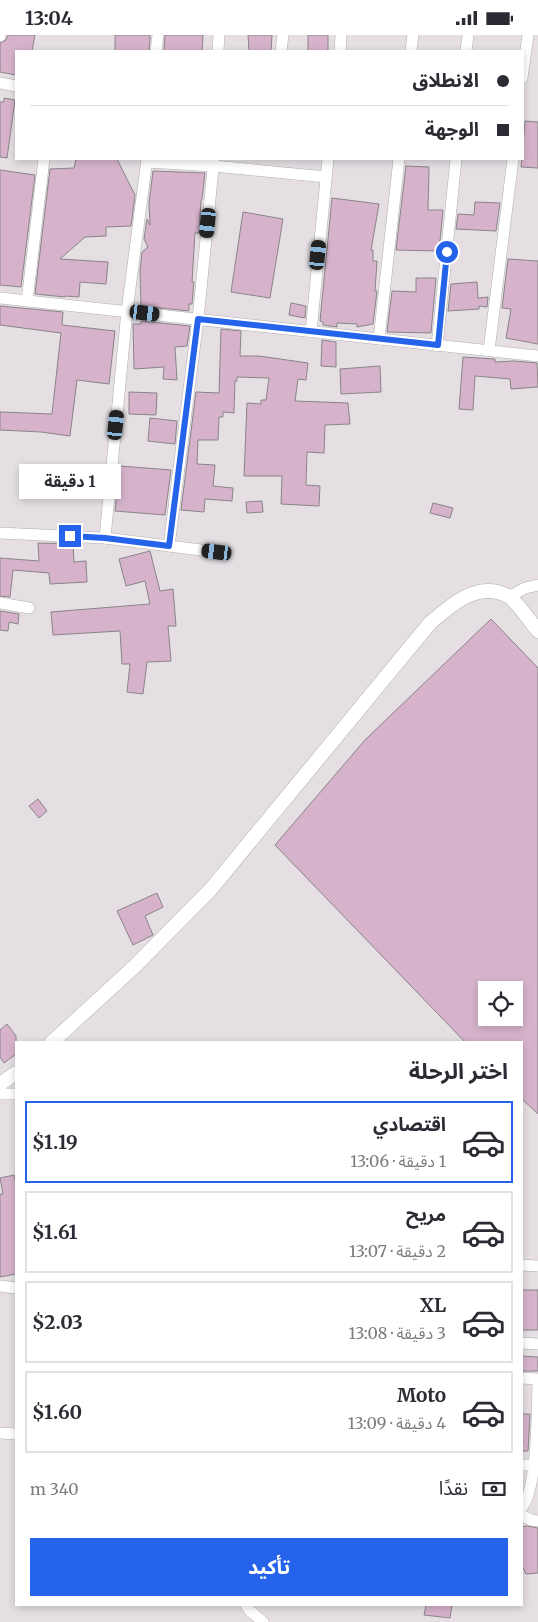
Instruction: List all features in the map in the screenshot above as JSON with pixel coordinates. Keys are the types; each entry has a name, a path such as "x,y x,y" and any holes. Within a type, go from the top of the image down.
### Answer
{"street":[{"path":"156,50 158,35"},
{"path":"218,50 219,35"},
{"path":"281,50 283,35"},
{"path":"340,50 341,35"},
{"path":"411,50 413,35"},
{"path":"466,50 468,35"},
{"path":"524,64 528,35"},
{"path":"0,83 15,86"},
{"path":"27,301 44,160"},
{"path":"105,538 127,311 147,160 214,162 267,171 326,177"},
{"path":"267,171 268,160"},
{"path":"311,332 328,160"},
{"path":"380,339 399,160"},
{"path":"438,345 456,160"},
{"path":"489,351 512,160"},
{"path":"169,546 198,319 214,162"},
{"path":"0,298 538,356"},
{"path":"0,533 105,538 217,552"},
{"path":"509,597 525,588 538,585"},
{"path":"53,1041 135,966 211,889 430,623 451,605 464,597 480,591 494,591 509,597 538,631"},
{"path":"0,603 29,608"},
{"path":"0,1085 15,1074"},
{"path":"0,1094 15,1094"},
{"path":"523,1265 538,1266"},
{"path":"0,1286 15,1288"},
{"path":"523,1343 538,1344"},
{"path":"523,1378 538,1379"},
{"path":"523,1505 530,1494 535,1480 538,1383"},
{"path":"0,1433 15,1434"},
{"path":"523,1465 534,1465"},
{"path":"523,1516 530,1521 538,1521"},
{"path":"247,1606 263,1622"}],"building":[{"path":"8,35 35,35 32,50 15,50 15,75 0,72 0,43 6,40"},
{"path":"115,35 150,35 149,50 115,50"},
{"path":"165,35 203,35 202,50 164,50"},
{"path":"248,35 272,35 271,50 249,50"},
{"path":"308,35 328,35 328,50 308,50"},
{"path":"4,98 15,100 7,158 0,157 0,102 4,102"},
{"path":"525,121 538,122 538,168 521,167 522,160 524,160"},
{"path":"76,160 118,160 135,195 131,226 106,227 106,236 85,237 60,259 108,262 106,284 80,282 79,297 35,294 50,169 74,168"},
{"path":"406,166 429,167 428,210 443,210 439,251 396,250"},
{"path":"0,170 35,175 21,287 0,285"},
{"path":"153,171 205,173 199,233 195,233 192,282 194,282 192,304 189,304 189,311 141,306 140,271 142,252 148,247 144,239 147,219 150,225 149,203"},
{"path":"332,198 379,204 371,250 373,250 373,261 377,261 375,291 377,291 373,324 357,327 357,324 337,323 337,327 323,325 323,322 320,321"},
{"path":"475,202 500,203 496,231 456,229 458,214 474,215"},
{"path":"243,212 283,219 270,298 231,292"},
{"path":"508,259 538,261 538,344 506,338 511,309 502,308"},
{"path":"416,278 436,278 431,333 387,332 392,291 416,292"},
{"path":"477,282 478,298 488,297 487,307 479,306 479,309 448,311 451,284"},
{"path":"291,303 306,306 305,318 289,315"},
{"path":"0,306 63,312 62,325 115,331 109,384 77,380 70,436 41,432 0,430 0,412 52,414 61,333 0,325"},
{"path":"141,321 190,326 187,346 175,347 177,380 163,379 164,367 134,369 133,324 141,324"},
{"path":"221,329 241,331 240,356 259,356 308,363 306,380 298,379 295,401 348,403 350,424 325,425 324,453 307,452 306,485 320,486 319,506 281,504 282,476 244,476 247,403 261,404 261,400 266,400 269,378 237,377 237,381 235,381 234,413 223,412 223,417 219,417 218,440 198,440 197,464 215,465 213,486 233,488 232,501 205,499 204,512 181,510 196,392 219,393"},
{"path":"322,340 336,342 336,367 321,366"},
{"path":"463,357 495,359 495,362 537,363 538,387 511,389 510,379 475,376 473,410 459,409"},
{"path":"380,366 381,392 341,394 340,369"},
{"path":"129,392 157,393 156,415 129,414"},
{"path":"150,418 177,421 175,444 148,441"},
{"path":"120,466 171,470 165,515 115,511"},
{"path":"262,501 263,512 247,513 246,502"},
{"path":"433,503 453,508 450,518 430,513"},
{"path":"38,543 73,544 74,562 86,561 87,582 50,584 49,573 13,570 10,597 0,596 0,558 39,561"},
{"path":"150,551 160,591 173,589 176,626 168,626 171,661 147,662 143,694 127,692 130,664 122,664 120,631 53,635 51,612 150,604 145,581 126,586 119,559"},
{"path":"0,611 19,614 18,624 9,622 8,631 0,630"},
{"path":"491,619 538,668 538,1114 523,1100 523,1041 464,1041 275,845 365,740"},
{"path":"38,799 47,811 39,818 29,806"},
{"path":"157,893 163,907 145,916 153,935 133,945 117,911"},
{"path":"7,1024 16,1036 15,1055 4,1063 0,1057 0,1030"},
{"path":"14,1175 15,1180 15,1274 0,1277 0,1194 3,1194 0,1178"},
{"path":"523,1290 538,1290 538,1330 523,1330"},
{"path":"523,1356 538,1357 538,1371 523,1371"},
{"path":"523,1414 530,1414 528,1451 523,1451"},
{"path":"523,1527 538,1528 538,1573 526,1574 523,1568"},
{"path":"426,1606 452,1606 450,1618 424,1615"}],"route":[{"path":"70,536 105,538 169,546 198,319 438,345 447,252"}]}
